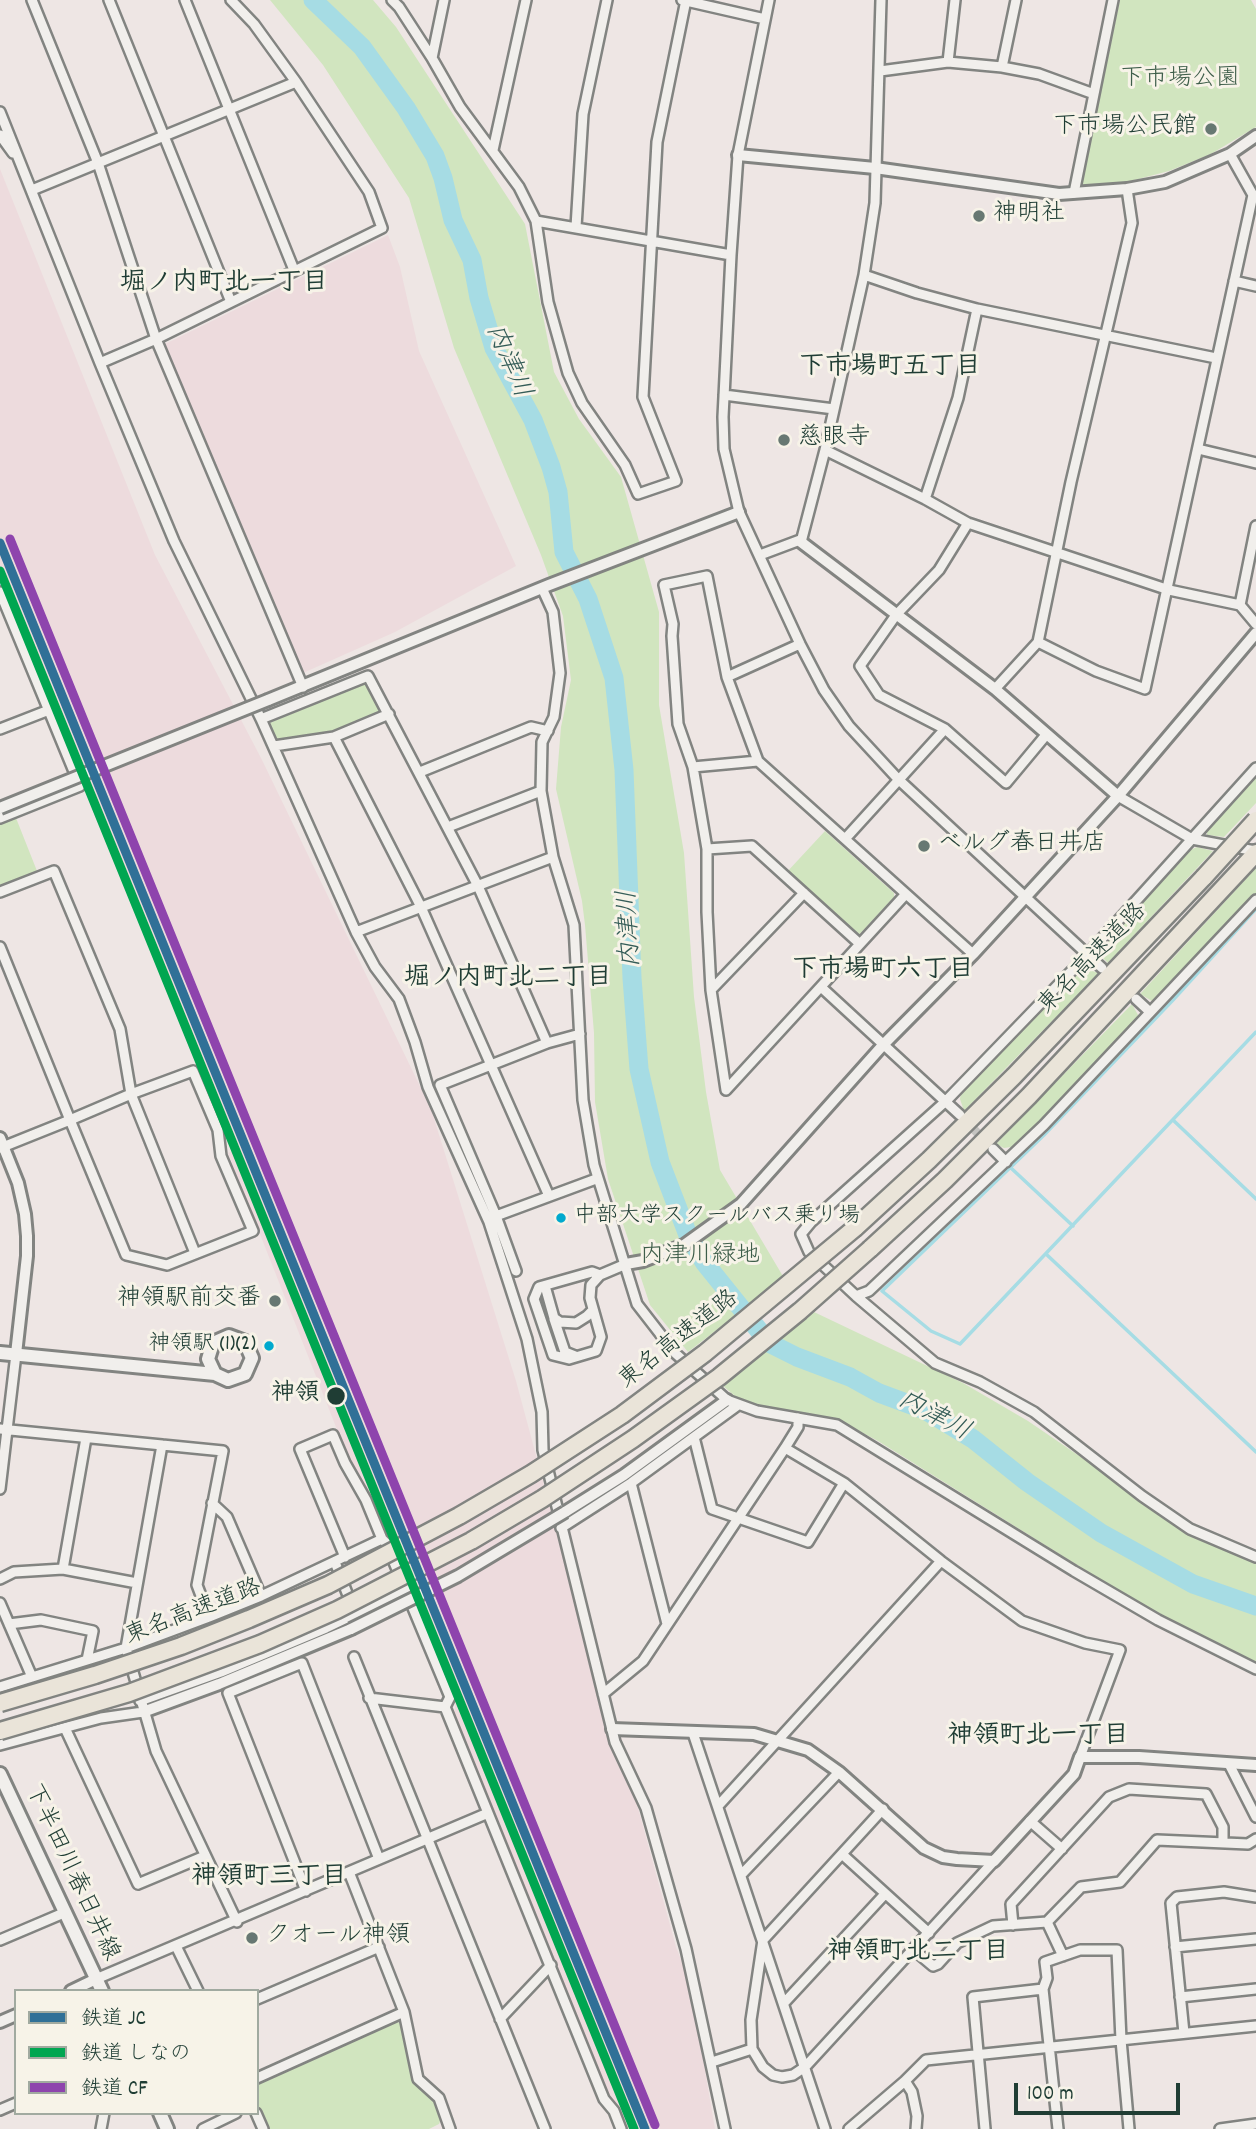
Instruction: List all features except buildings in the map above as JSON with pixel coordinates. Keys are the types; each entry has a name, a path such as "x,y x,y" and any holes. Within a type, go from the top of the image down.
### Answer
{"highway":[{"name":"東名高速道路","path":"0,1703 181,1646 328,1585 459,1516 531,1474 622,1415 733,1330 855,1228 929,1160 1014,1076 1256,820"},
{"name":"東名高速道路","path":"0,1731 129,1693 248,1648 337,1610 471,1541 622,1447 719,1377 800,1311 945,1180 1029,1096 1256,852"}],"main road":[{"path":"0,1353 215,1374"},
{"name":"下半田川春日井線","path":"0,1773 99,1985"}],"street":[{"path":"32,0 98,163 156,338 303,687"},
{"path":"109,0 232,302"},
{"path":"185,0 294,270"},
{"path":"100,363 383,228 369,192 296,82 254,24 231,0"},
{"path":"392,0 399,6 460,107 519,187 536,221 548,302 568,373 583,403 625,465 638,494 676,481 643,397 657,142 684,0 765,19"},
{"path":"432,58 444,0"},
{"path":"493,150 526,0"},
{"path":"576,227 583,114 607,0"},
{"path":"769,0 738,155 731,255 723,396 724,449 739,512 800,645 824,690 849,726 898,779 1102,968"},
{"path":"801,541 825,450 864,275 875,203 881,0"},
{"path":"948,62 955,0"},
{"path":"1002,67 1016,0"},
{"path":"1074,193 1113,0"},
{"path":"880,71 948,62 1002,67 1039,74 1094,94"},
{"path":"32,190 296,82"},
{"path":"0,112 174,541 274,746 356,932 375,967 399,999 428,1087 489,1222 527,1339 542,1412 543,1450 615,1742 646,1808 686,1949 725,2129"},
{"path":"0,135 21,164"},
{"path":"738,155 875,168 1059,194 1127,190 1165,182 1230,154 1256,136"},
{"path":"1038,642 1096,671 1145,689 1169,590 1216,358 1251,223 1253,195 1230,154"},
{"path":"995,690 1038,642 1056,551 1132,223 1127,190"},
{"path":"536,221 731,255"},
{"path":"864,275 977,309 1216,358"},
{"path":"1234,281 1256,286"},
{"path":"925,499 958,398 977,309"},
{"path":"723,396 834,409"},
{"path":"1198,449 1256,463"},
{"path":"825,450 968,523 1169,590 1240,605 1256,624"},
{"path":"0,808 545,587 739,512"},
{"path":"968,523 939,570 896,615 860,666 879,695 945,729 1006,783 1046,735"},
{"path":"1240,605 1256,526"},
{"path":"760,555 801,541"},
{"path":"801,541 995,690 1118,796 1192,839 1256,852"},
{"path":"905,895 726,1090 711,990 706,912 707,849 693,768 678,724 673,624 664,584 707,576 727,677 758,761 973,954"},
{"path":"545,587 553,612 560,673 554,717 542,742 541,791 554,858 574,925 583,1100 596,1179 637,1304 675,1353 727,1400 738,1405 837,1425 1158,1620 1256,1669"},
{"path":"0,592 80,786 0,818"},
{"path":"600,1275 592,1272 540,1287 534,1299 553,1355 569,1359 596,1351 601,1337 590,1298 591,1285 600,1275 684,1245 731,1213 884,1045 973,954 1118,796 1256,634"},
{"path":"727,677 800,645"},
{"path":"261,719 368,676 478,886 547,1043"},
{"path":"0,729 49,710"},
{"path":"274,746 334,737 389,714"},
{"path":"419,772 531,727 548,731"},
{"path":"845,839 945,729"},
{"path":"334,737 421,907 549,1195"},
{"path":"693,768 758,761"},
{"path":"1256,768 1088,954 946,1101 801,1234 809,1252 935,1363 980,1382 1034,1412 1142,1496 1190,1529 1256,1557"},
{"path":"448,827 541,791"},
{"path":"707,849 752,846 860,944"},
{"path":"356,932 554,858"},
{"path":"0,892 54,871 120,1030 131,1094 195,1253"},
{"path":"711,990 804,893"},
{"path":"856,1296 869,1292 1006,1163 1256,900"},
{"path":"0,947 70,1120 125,1255 167,1265 253,1231 221,1156 218,1129 193,1071 70,1120 1,1144 18,1183 25,1214 27,1256 16,1354 3,1429 0,1489"},
{"path":"821,987 960,1115"},
{"path":"1136,999 1150,1012"},
{"path":"516,1271 496,1216 440,1085 547,1043 580,1034"},
{"path":"993,1149 1006,1163"},
{"path":"496,1216 596,1179"},
{"path":"545,1286 565,1352 576,1357"},
{"path":"554,1318 561,1322 576,1322 593,1310"},
{"path":"0,1745 230,1680 351,1629 458,1576 565,1512 625,1475 727,1400"},
{"path":"561,1528 631,1483 738,1405"},
{"path":"603,1694 643,1661 785,1448 798,1427 798,1418"},
{"path":"3,1429 223,1451 197,1585 209,1617"},
{"path":"345,1557 300,1449 333,1435 386,1543 450,1697 445,1707 604,2099 614,2111 621,2129"},
{"path":"694,1437 712,1509 808,1542 844,1483"},
{"path":"63,1569 86,1438"},
{"path":"162,1444 126,1648 156,1751 237,1922"},
{"path":"785,1448 844,1483 941,1561 1022,1621 1085,1643 1120,1650 1074,1774 805,2067 793,2075 773,2075 763,2067 752,2049 751,2020 762,1940 883,1810"},
{"path":"631,1483 667,1623"},
{"path":"212,1503 227,1517 261,1596"},
{"path":"0,1687 126,1648 209,1617 261,1596 382,1539"},
{"path":"718,1806 941,1561"},
{"path":"335,1562 355,1615"},
{"path":"0,1579 14,1572 63,1569 137,1583"},
{"path":"142,1707 355,1615 405,1590"},
{"path":"0,1603 32,1677"},
{"path":"9,1624 41,1620 93,1631 87,1660"},
{"path":"354,1657 545,2129"},
{"path":"306,1891 229,1693 302,1663 379,1859"},
{"path":"369,1698 445,1707"},
{"path":"65,1728 138,1884 205,1856"},
{"path":"612,1729 754,1734 780,1740 808,1750 839,1772 924,1848 943,1857 994,1861"},
{"path":"693,1733 825,2129"},
{"path":"1080,1757 1139,1757 1256,1765"},
{"path":"1229,1764 1256,1817"},
{"path":"741,1875 839,1772"},
{"path":"1013,1925 1012,1904 1109,1797 1129,1789 1206,1794 1223,1827 1223,1843"},
{"path":"80,1989 99,1985 176,1946 488,1813"},
{"path":"1030,1821 1062,1849"},
{"path":"914,1950 933,1966 938,1964 957,1942 993,1926 1047,1922 1081,1887 1120,1882 1157,1840 1248,1844 1256,1839"},
{"path":"843,1855 929,1933"},
{"path":"348,1872 404,2012 418,2078 439,2098 447,2128"},
{"path":"1184,2034 1171,1903 1173,1898 1224,1892 1256,1897"},
{"path":"784,2003 886,1894"},
{"path":"0,1940 66,1912"},
{"path":"1047,1922 1063,1956"},
{"path":"1175,1947 1256,1939"},
{"path":"176,1946 197,1989"},
{"path":"259,1998 379,1947"},
{"path":"1058,2129 1043,1989 1047,1978 1045,1962 1080,1951 1117,1950 1129,2129"},
{"path":"500,2019 551,1965"},
{"path":"985,2129 973,1997 1043,1989"},
{"path":"1180,1997 1256,1989"},
{"path":"259,2077 404,2012"},
{"path":"849,2129 926,2060 1256,2026"},
{"path":"712,2062 752,2049"},
{"path":"905,2081 912,2092 917,2116 916,2129"},
{"path":"203,2129 232,2115"},
{"path":"1220,2129 1256,2124"}],"shaded area":[{"path":"0,169 155,555 262,760 431,1109 516,1381 600,1693 610,1741 635,1797 676,1947 690,1983 715,2129 626,2129 610,2096 452,1712 455,1710 455,1695 430,1633 427,1633 369,1497 349,1460 228,1153 233,1151 0,575"},
{"path":"388,235 400,267 419,351 516,566 395,632 303,673 165,344"}],"green space":[{"name":"内津川緑地","path":"270,0 373,0 396,27 525,224 554,372 579,419 621,477 659,612 659,705 684,853 694,997 706,1092 720,1170 784,1278 688,1352 650,1305 608,1179 595,1102 594,1033 582,901 556,789 561,727 571,680 563,616 541,555 454,348 409,198 323,65"},
{"name":"下市場公園","path":"1120,0 1251,0 1256,9 1256,127 1211,154 1169,171 1127,182 1081,185"},
{"path":"364,684 368,685 381,710 380,713 337,731 277,739 269,723"},
{"path":"1256,776 1256,803 1224,837 1207,835 1207,831"},
{"path":"16,818 37,871 0,886 0,825"},
{"path":"825,831 894,893 894,897 857,937 786,873"},
{"path":"1197,847 1213,851 1108,963 1101,956 1103,944 1188,851"},
{"path":"1256,868 1256,894 1160,998 1152,1001 1140,994"},
{"path":"1086,969 1099,973 964,1111 961,1092 1079,972"},
{"path":"1132,1004 1138,1015 1136,1024 1018,1146 1004,1148 996,1144"},
{"name":"内津川緑地","path":"814,1312 963,1383 1028,1421 1138,1496 1256,1561 1256,1662 1159,1616 878,1441 838,1420 742,1402 723,1386"},
{"path":"397,2022 402,2024 414,2082 434,2101 441,2119 439,2124 429,2129 268,2129 259,2110 259,2082"}],"waterway":[{"name":"内津川","path":"313,0 362,47 406,108 435,156 453,220 472,260 479,298 494,348 533,420 551,467 558,492 564,552 588,599 614,678 624,770 632,978 639,1069 660,1162 688,1235 704,1262 769,1343 850,1377 879,1393 925,1410 973,1439 1027,1482 1101,1533 1193,1584 1256,1606"},
{"path":"0,580 24,639"},
{"path":"1256,909 1044,1135 882,1291 931,1331 960,1344 1256,1032"},
{"path":"1173,1120 1256,1199"},
{"path":"1011,1168 1073,1226"},
{"path":"1046,1254 1256,1452"}],"tunnel":[{"path":"965,1120 987,1143"}],"rail line":[{"name":"CF","path":"10,539 655,2125"},
{"name":"JC","path":"0,543 645,2129"},
{"name":"しなの","path":"0,571 634,2129"}],"place":[{"name":"下市場公民館","path":"1211,129"},
{"name":"神明社","path":"979,216"},
{"name":"慈眼寺","path":"784,440"},
{"name":"ベルグ春日井店","path":"924,846"},
{"name":"中部大学スクールバス乗り場","path":"561,1218"},
{"name":"神領駅前交番","path":"275,1301"},
{"name":"神領駅 (1)(2)","path":"269,1346"},
{"name":"神領","path":"336,1396"},
{"name":"クオール神領","path":"252,1938"}],"district":[{"name":"堀ノ内町北一丁目","path":"224,285"},
{"name":"下市場町五丁目","path":"890,369"},
{"name":"下市場町六丁目","path":"883,972"},
{"name":"堀ノ内町北二丁目","path":"508,980"},
{"name":"神領町北一丁目","path":"1038,1738"},
{"name":"神領町三丁目","path":"269,1879"},
{"name":"神領町北二丁目","path":"918,1954"}]}
